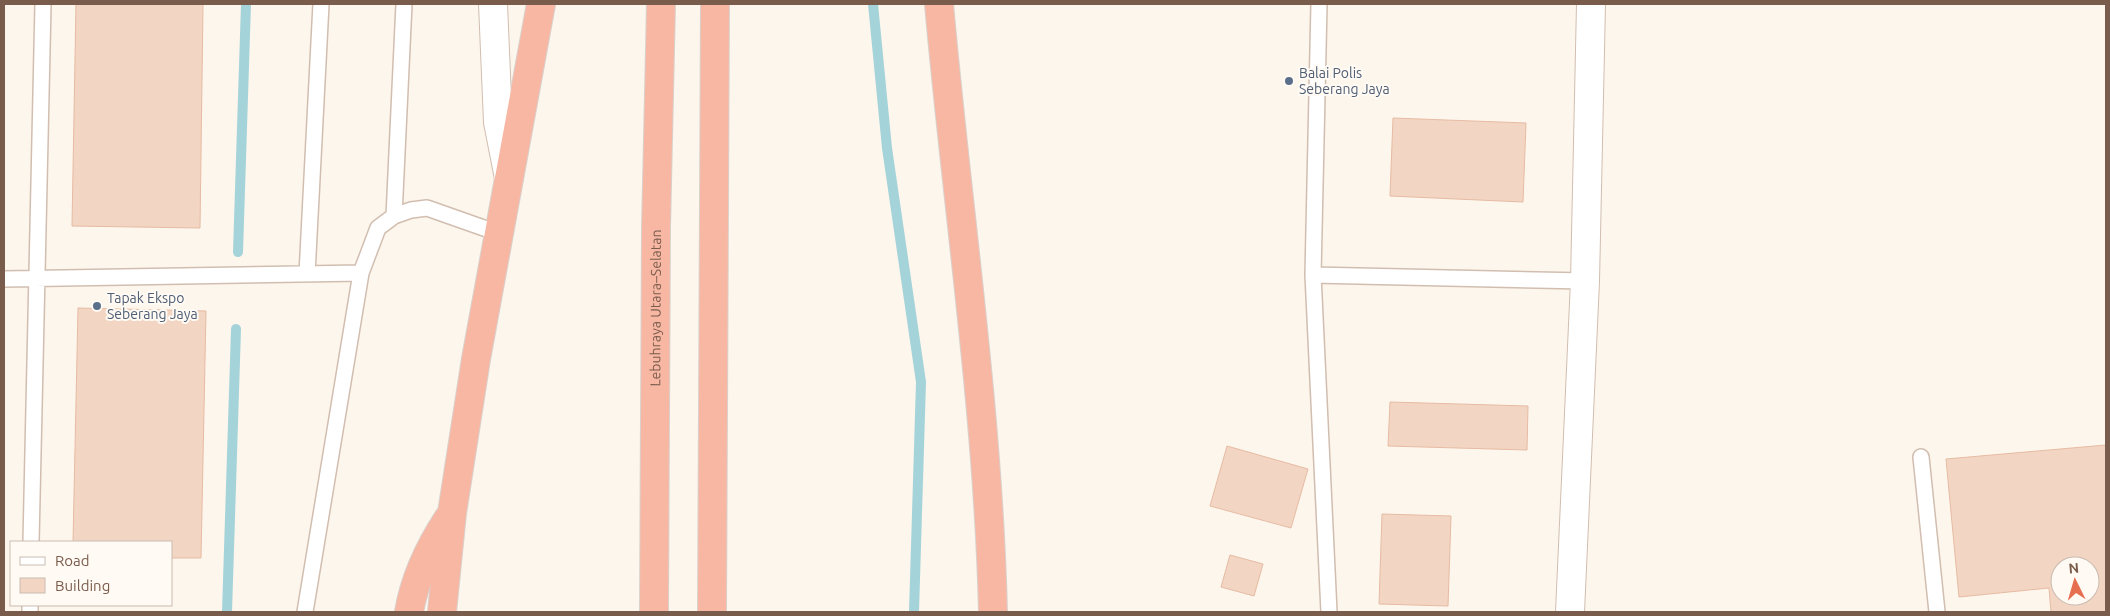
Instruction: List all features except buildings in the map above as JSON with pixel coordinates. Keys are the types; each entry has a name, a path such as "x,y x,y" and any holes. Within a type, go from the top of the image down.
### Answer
{"highway":[{"path":"442,612 452,513 476,359 498,233 510,182 541,4"},
{"name":"Lebuhraya Utara–Selatan","path":"654,612 656,228 661,4"},
{"path":"712,612 715,4"},
{"path":"939,4 949,115 980,387 992,542 994,612"},
{"path":"409,612 411,598 422,564 452,513"}],"street":[{"path":"493,4 498,122 510,182"},
{"path":"1570,612 1585,281 1591,4"}],"lane":[{"path":"31,541 43,4"},
{"path":"307,274 321,4"},
{"path":"394,216 404,4"},
{"path":"1320,4 1313,275 1329,612"},
{"path":"305,612 362,273 378,228 394,216 427,208 498,233"},
{"path":"4,279 362,273"},
{"path":"1313,275 1585,281"},
{"path":"1921,457 1937,612"}],"waterway":[{"path":"238,252 246,4"},
{"path":"873,4 887,148 921,382 914,612"},
{"path":"227,612 236,329"}],"place":[{"name":"Balai Polis Seberang Jaya","path":"1289,81"},
{"name":"Tapak Ekspo Seberang Jaya","path":"97,306"}]}
